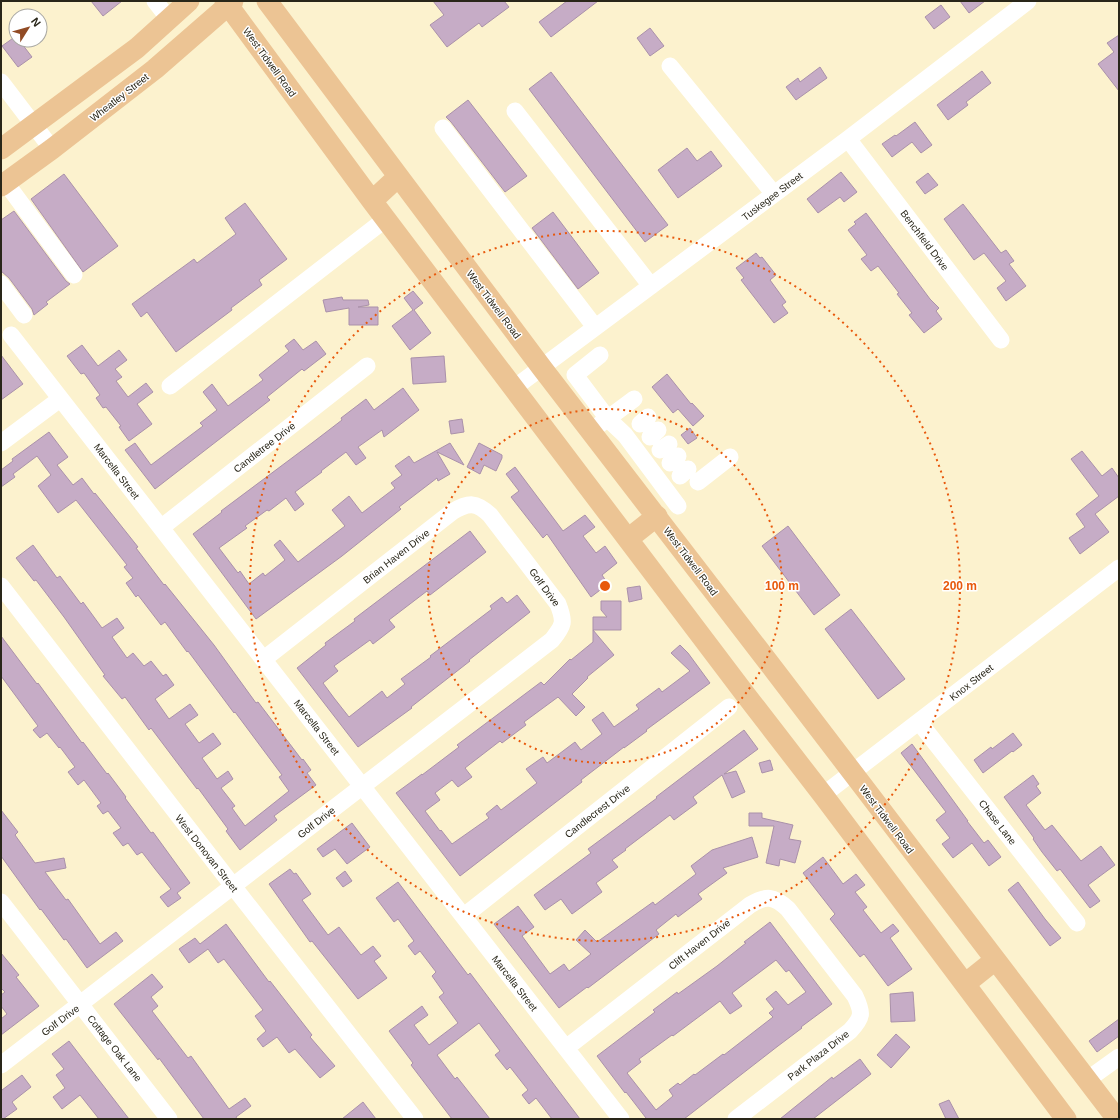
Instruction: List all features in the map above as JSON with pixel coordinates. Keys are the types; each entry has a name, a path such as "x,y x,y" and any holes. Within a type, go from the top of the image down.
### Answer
{"main road":[{"path":"1,149 137,48 189,1"},
{"name":"West Tidwell Road","path":"267,1 542,368 657,516 1117,1119"},
{"name":"West Tidwell Road","path":"229,2 372,201 387,218 1066,1119"},
{"name":"Wheatley Street","path":"3,184 52,149 155,69 229,2"},
{"path":"372,201 398,177"},
{"path":"628,539 657,516"},
{"path":"965,984 995,960"}],"street":[{"path":"155,1 169,19"},
{"name":"Tuskegee Street","path":"514,388 848,139 1028,1"},
{"path":"670,66 774,194"},
{"path":"1,82 52,149"},
{"path":"515,111 651,286"},
{"path":"443,128 595,327"},
{"name":"Benchfield Drive","path":"848,139 1001,340"},
{"path":"3,184 74,275"},
{"path":"170,386 387,218"},
{"path":"1,284 24,315"},
{"name":"Marcella Street","path":"11,335 162,527 621,1119"},
{"path":"600,355 575,375 608,419 658,454 730,457"},
{"name":"Candletree Drive","path":"162,527 367,366"},
{"path":"1,444 60,399"},
{"path":"591,432 634,399"},
{"path":"658,454 678,506"},
{"name":"Brian Haven Drive","path":"264,659 452,512 462,506 472,504 481,507 490,515 522,557"},
{"name":"Golf Drive","path":"1,1065 552,640 562,628 563,617 558,604 522,557"},
{"name":"Knox Street","path":"823,795 1119,568"},
{"name":"West Donovan Street","path":"1,586 233,886 416,1119"},
{"name":"Candlecrest Drive","path":"464,916 729,707"},
{"name":"Chase Lane","path":"919,722 1077,922"},
{"name":"Clift Haven Drive","path":"566,1048 750,904 758,900 767,897 778,900 788,909 825,957"},
{"name":"Cottage Oak Lane","path":"1,902 170,1119"},
{"name":"Park Plaza Drive","path":"736,1119 857,1023 861,1008 855,996 825,957"},
{"path":"1087,1080 1119,1057"}],"building":[{"path":"91,1 122,1 103,16"},
{"path":"433,1 504,1 509,7 482,27 479,23 447,47 430,25 444,15"},
{"path":"567,1 598,1 551,37 539,22"},
{"path":"960,1 985,1 969,13"},
{"path":"941,5 950,17 934,29 925,17"},
{"path":"650,28 664,46 650,56 637,38"},
{"path":"1119,35 1119,91 1098,64 1114,52 1107,43"},
{"path":"8,42 8,48 25,48 32,57 18,67 2,46"},
{"path":"820,67 827,78 796,100 786,87 798,78 800,82"},
{"path":"982,71 991,83 966,102 968,105 948,120 937,105"},
{"path":"551,72 668,225 645,242 529,89"},
{"path":"468,100 527,176 505,192 446,117"},
{"path":"915,122 932,145 921,153 912,142 892,157 882,144"},
{"path":"687,148 697,161 711,151 722,166 678,198 658,170"},
{"path":"841,172 857,192 844,202 840,197 818,213 807,199"},
{"path":"928,173 938,185 925,194 916,182"},
{"path":"64,174 118,246 83,272 31,199"},
{"path":"245,203 287,259 259,280 262,285 231,308 232,310 176,352 147,312 141,317 132,304 194,259 197,263 236,234 225,218"},
{"path":"963,204 1001,253 1006,250 1014,261 1009,264 1026,286 1006,301 997,288 1006,281 984,253 974,260 944,219"},
{"path":"14,211 66,281 70,284 46,302 48,304 34,315 32,309 9,278 1,271 1,220"},
{"path":"553,212 599,273 578,289 532,228"},
{"path":"866,213 930,299 939,308 936,311 942,319 924,333 909,315 912,313 878,266 871,271 861,259 867,255 848,230 856,224 854,222"},
{"path":"756,253 760,258 762,257 776,275 770,280 786,302 782,305 788,313 774,323 741,280 744,278 736,268"},
{"path":"413,291 423,303 414,310 431,333 410,350 392,326 413,310 404,298"},
{"path":"342,297 343,300 368,300 369,305 358,307 378,307 378,325 349,325 349,308 326,312 323,300"},
{"path":"294,339 303,350 316,341 326,354 304,371 302,369 267,397 270,400 155,489 125,450 135,443 151,465 203,426 200,423 217,410 203,392 212,384 228,406 263,380 259,375 289,351 285,346"},
{"path":"82,345 98,366 119,350 127,360 115,369 122,377 116,381 128,397 146,383 153,392 137,404 152,424 129,441 119,427 121,426 106,407 103,408 96,398 100,395 84,373 81,374 67,356"},
{"path":"1,355 23,384 1,400"},
{"path":"444,356 446,382 413,384 411,358"},
{"path":"667,374 691,404 692,403 704,416 693,426 678,409 673,413 652,387"},
{"path":"403,388 419,410 384,437 382,430 358,447 366,458 356,465 346,452 295,492 304,504 295,511 286,498 245,526 247,528 219,548 238,573 240,571 249,584 263,573 265,576 285,560 274,545 280,540 298,562 345,526 332,510 349,496 362,513 395,488 391,483 402,475 395,466 409,456 414,463 450,443 464,465 437,452 450,474 438,481 437,478 399,507 401,509 342,556 256,619 193,534 222,512 221,511 342,420 341,418 366,399 374,410"},
{"path":"462,419 464,432 451,434 449,421"},
{"path":"690,428 697,438 688,444 681,435"},
{"path":"49,432 68,457 57,465 73,485 82,478 94,494 95,493 138,547 136,548 164,585 165,584 214,645 256,703 258,702 311,770 307,773 316,785 274,816 277,820 240,850 226,831 228,829 198,788 197,789 151,728 149,730 125,697 122,699 103,676 105,675 64,617 36,580 34,581 16,558 33,545 57,578 60,576 81,604 83,602 102,628 117,618 124,628 112,637 127,658 133,653 144,666 151,661 163,676 166,674 174,685 155,699 169,719 190,704 198,715 185,724 199,743 213,733 221,744 202,758 217,779 228,771 233,779 221,788 235,806 232,808 245,826 289,791 279,777 282,775 188,651 187,652 165,622 161,625 138,595 136,597 126,583 133,578 124,567 127,565 76,500 58,513 38,486 51,475 37,456 13,474 15,477 1,487 1,470 13,461 12,459"},
{"path":"479,443 502,455 496,471 484,465 480,474 467,467"},
{"path":"1082,451 1102,476 1112,468 1119,478 1119,496 1095,514 1109,532 1080,554 1069,538 1085,527 1076,514 1099,496 1071,459"},
{"path":"515,467 563,531 585,515 595,527 583,536 596,553 605,546 617,563 602,575 608,584 591,597 547,534 543,538 511,497 519,491 506,474"},
{"path":"788,526 840,595 814,615 762,546"},
{"path":"470,531 486,552 430,595 427,591 389,620 395,627 373,644 370,640 334,666 338,671 323,683 334,698 349,717 382,691 387,698 405,684 401,679 492,609 490,606 502,597 507,603 517,595 530,612 411,707 412,708 358,747 297,668 326,645 325,643 355,621 354,619"},
{"path":"640,586 642,599 629,602 627,588"},
{"path":"601,601 621,601 621,630 593,630 593,617 607,617 601,610"},
{"path":"851,609 905,679 878,699 825,629"},
{"path":"593,630 614,655 587,677 588,678 572,694 585,707 576,716 558,697 524,722 526,725 502,743 500,741 465,768 472,777 458,787 452,780 435,793 440,800 425,811 452,844 489,818 486,814 497,805 501,810 537,783 526,769 543,757 547,763 575,742 581,750 602,734 592,720 603,712 614,727 639,709 636,705 659,688 662,692 690,671 671,653 680,645 688,653 710,683 581,780 582,782 460,876 396,793 459,747 457,745 541,682 544,685 570,659 571,660 593,642"},
{"path":"1,636 82,743 83,742 107,774 108,773 151,833 153,832 190,883 177,893 181,898 168,907 160,897 171,889 142,852 137,855 128,843 123,846 113,833 121,828 108,811 103,814 97,806 101,803 84,780 78,785 68,772 75,767 60,747 59,748 47,733 40,738 33,730 38,726 1,676"},
{"path":"744,730 758,749 724,774 736,771 745,792 732,798 722,775 693,797 697,803 674,820 670,815 612,860 618,867 596,883 602,892 572,914 561,899 545,910 534,895 591,853 588,849 657,798 656,797"},
{"path":"1013,733 1022,745 983,773 974,760 991,747 992,749"},
{"path":"912,744 984,843 988,840 1001,857 989,866 972,843 953,858 942,844 950,838 936,820 946,812 901,753"},
{"path":"770,760 773,770 762,773 759,763"},
{"path":"1033,775 1039,784 1036,786 1041,793 1026,805 1045,830 1052,825 1081,861 1101,846 1115,865 1088,885 1100,901 1090,908 1060,869 1057,871 1042,852 1033,839 1034,838 1004,797"},
{"path":"1,810 18,832 15,835 35,863 64,858 66,868 45,872 66,900 68,899 100,944 116,932 123,941 87,968 66,939 64,940 41,909 40,910 1,856"},
{"path":"749,813 762,813 762,818 793,825 789,839 801,841 795,863 780,859 779,866 766,863 774,826 749,826"},
{"path":"352,823 370,847 347,864 335,849 323,857 317,849"},
{"path":"752,837 758,857 723,868 727,873 698,894 702,899 678,917 676,914 656,930 659,934 559,1008 494,924 518,906 534,927 522,936 550,974 564,964 569,971 591,954 576,940 585,930 597,942 653,902 655,905 696,874 691,866 712,850"},
{"path":"823,857 843,884 856,874 865,885 855,892 867,907 863,910 881,933 893,924 899,931 890,938 912,969 888,986 864,954 860,957 830,919 835,914 803,873"},
{"path":"290,869 294,874 296,873 311,894 302,900 328,935 339,927 361,955 373,946 381,956 374,961 387,978 358,999 312,941 310,942 269,884"},
{"path":"345,871 352,881 343,887 336,878"},
{"path":"398,882 468,975 470,973 580,1119 552,1119 536,1098 529,1104 522,1095 528,1090 510,1067 507,1070 495,1055 500,1051 479,1023 437,1055 455,1079 457,1077 490,1119 452,1119 411,1065 413,1063 389,1031 422,1006 428,1015 414,1025 429,1045 458,1023 439,997 444,993 432,976 436,972 420,951 415,955 408,946 414,941 398,919 394,922 376,898"},
{"path":"1018,882 1061,938 1050,946 1008,890"},
{"path":"770,922 832,1004 684,1119 644,1119 646,1118 597,1056 655,1012 653,1010 677,992 678,994 717,966 746,943 744,942","holes":["776,960 786,972 789,970 806,992 788,1005 776,991 766,999 774,1009 769,1013 773,1017 724,1055 723,1054 680,1085 678,1083 669,1090 673,1096 656,1110 627,1073 641,1062 639,1059 720,1001 730,1014 742,1006 732,993"]},
{"path":"226,924 269,982 270,981 312,1035 310,1037 335,1066 320,1078 295,1049 289,1053 277,1037 263,1047 257,1039 266,1031 255,1016 263,1010 224,959 218,963 208,949 189,963 179,949 195,938 200,944"},
{"path":"1,953 19,975 16,977 39,1006 1,1035 1,1019 7,1014 1,1006 1,995 5,992 1,988"},
{"path":"152,974 163,987 151,997 158,1006 152,1011 188,1058 191,1056 229,1109 245,1098 251,1106 236,1117 237,1119 204,1119 159,1058 158,1060 114,1004"},
{"path":"913,992 915,1021 891,1022 890,994"},
{"path":"1119,1019 1119,1036 1097,1052 1089,1041"},
{"path":"896,1034 910,1047 891,1068 877,1055"},
{"path":"69,1041 129,1119 99,1119 80,1095 62,1109 53,1097 65,1088 56,1075 64,1069 52,1054"},
{"path":"860,1059 871,1074 813,1119 780,1119 832,1077 833,1079"},
{"path":"22,1075 31,1087 12,1102 17,1109 1,1119 1,1088 2,1090"},
{"path":"949,1100 959,1119 946,1119 939,1104"},
{"path":"363,1102 376,1119 342,1119"}]}
